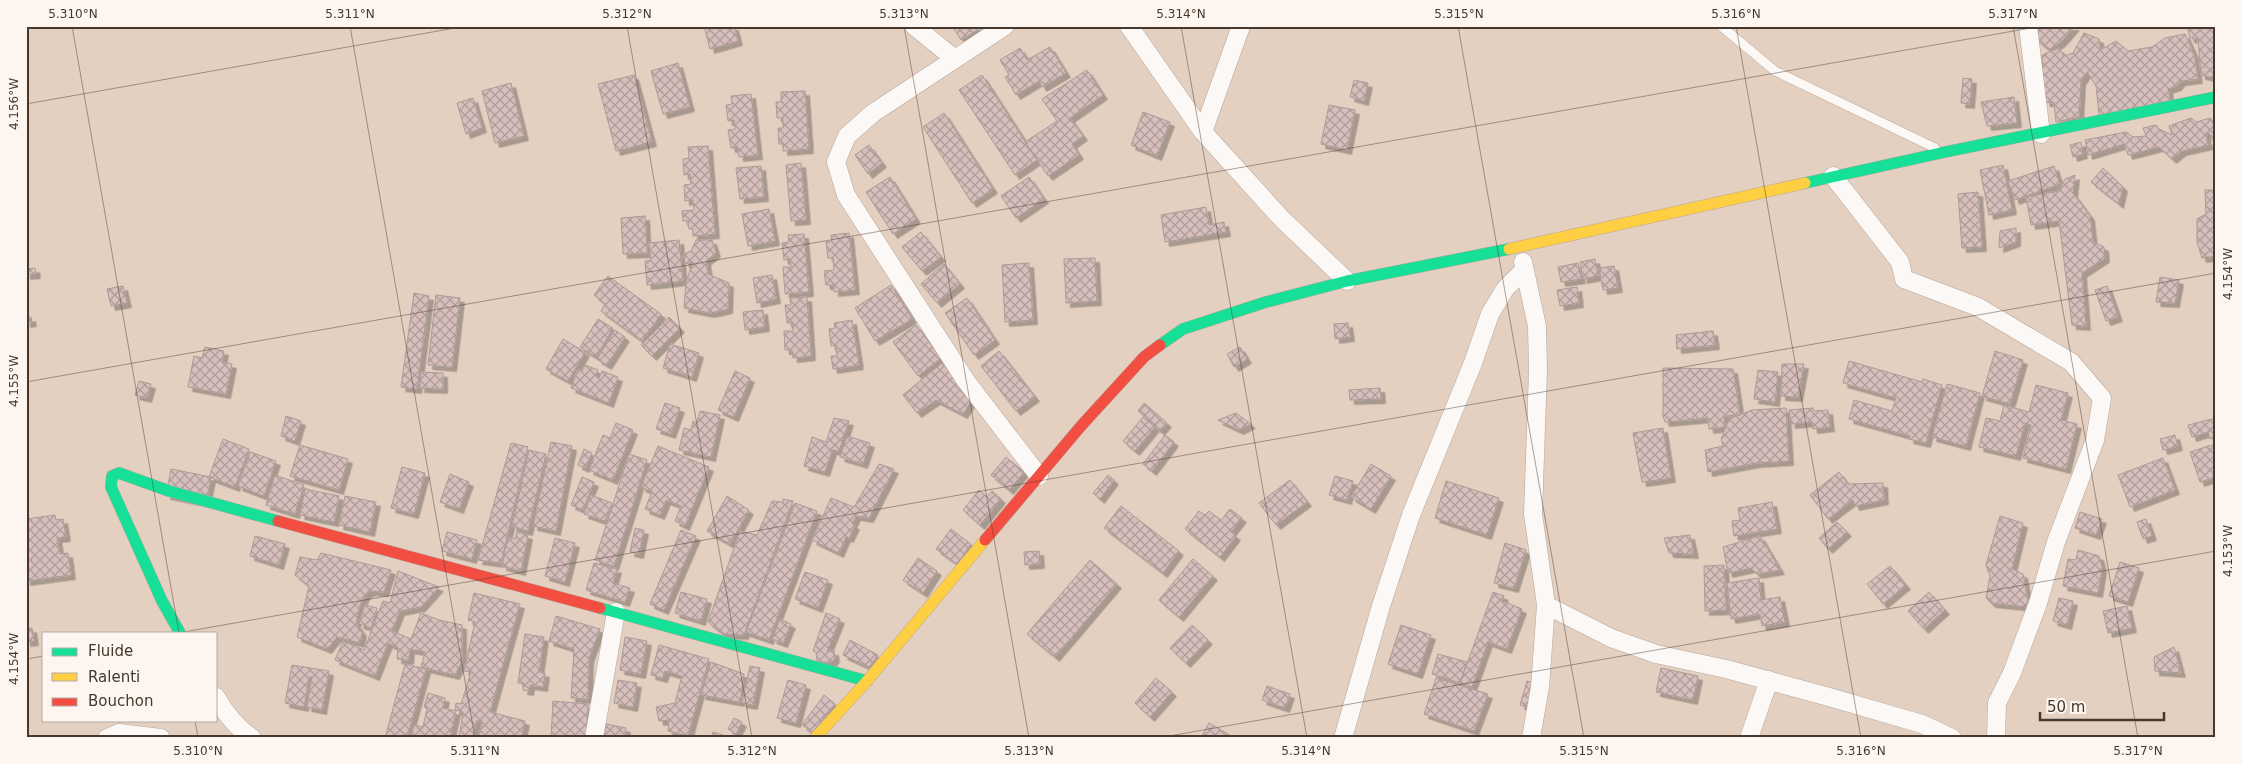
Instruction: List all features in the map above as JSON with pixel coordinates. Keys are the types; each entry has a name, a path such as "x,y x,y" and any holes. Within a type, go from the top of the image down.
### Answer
{"street":[{"path":"914,26 955,59"},
{"path":"1005,26 873,113 847,136 836,162 846,195 966,381 1039,476"},
{"path":"1129,26 1204,132 1282,218 1347,281"},
{"path":"1204,132 1241,26"},
{"path":"2028,26 2041,134"},
{"path":"815,738 867,681 1081,426 1144,357 1183,329 1266,302 1347,281 1523,246 1945,152 2216,97"},
{"path":"1833,176 1900,262 1904,279 1978,307 2071,362 2102,398 2095,440 2056,542 2038,603 1997,704 1994,731 1996,738"},
{"path":"1523,246 1524,270 1537,326 1538,370 1533,514 1546,605 1540,687 1531,738"},
{"path":"1343,738 1381,606 1411,515 1473,363 1490,314 1505,289 1524,270"},
{"path":"179,632 162,601 111,487 112,476 119,472 169,491 867,681"},
{"path":"1546,605 1611,638 1656,654 1769,680 1922,724 1952,738"},
{"path":"594,738 616,612"},
{"path":"1749,738 1769,680"},
{"path":"218,701 222,709 243,732 252,738"},
{"path":"107,738 119,733 161,738"}],"lane":[{"path":"1721,26 1775,70 1945,152"}],"building":[{"path":"704,26 734,26 738,41 710,49"},
{"path":"952,26 1001,26 986,36 980,28 961,40"},
{"path":"2040,26 2075,26 2061,42 2049,50 2036,39"},
{"path":"2187,26 2214,26 2216,33 2216,75 2210,77 2201,75 2198,39 2190,38"},
{"path":"2084,33 2099,39 2100,50 2116,41 2128,51 2152,47 2165,38 2185,34 2194,54 2198,79 2181,81 2177,86 2168,89 2171,105 2099,115 2096,86 2087,72 2081,81 2079,117 2056,122 2054,103 2046,102 2043,89 2042,55 2059,48 2064,56 2073,53"},
{"path":"1050,47 1066,73 1042,87 1039,81 1016,95 1005,77 1009,75 1000,60 1020,48 1027,60"},
{"path":"678,63 690,107 663,114 651,71"},
{"path":"1087,70 1103,95 1070,118 1083,136 1072,144 1079,155 1048,176 1025,142 1057,121 1042,99"},
{"path":"634,75 652,142 616,151 598,84"},
{"path":"982,75 1037,160 1015,175 959,90"},
{"path":"1963,78 1972,79 1970,104 1961,103"},
{"path":"1354,80 1368,83 1364,101 1350,97"},
{"path":"511,83 524,136 495,143 482,91"},
{"path":"805,91 809,149 783,151 783,144 779,144 778,128 783,128 783,118 777,118 776,102 781,102 781,92"},
{"path":"751,94 758,155 739,157 738,147 731,148 728,130 735,129 734,120 728,121 726,105 732,104 731,96"},
{"path":"2014,97 2017,123 1987,126 1981,102"},
{"path":"473,98 482,128 466,134 457,103"},
{"path":"1329,105 1355,110 1347,150 1321,144"},
{"path":"1143,112 1170,122 1157,156 1131,145"},
{"path":"944,113 993,189 972,203 923,127"},
{"path":"2191,118 2196,122 2210,118 2216,124 2216,151 2212,136 2207,132 2206,138 2209,145 2182,151 2172,159 2159,147 2128,155 2124,144 2088,155 2085,140 2126,132 2133,137 2146,136 2143,128 2156,125 2159,129 2172,135 2169,126"},
{"path":"2081,142 2083,154 2073,157 2070,145"},
{"path":"869,145 882,163 868,174 855,155"},
{"path":"708,146 715,234 693,236 693,229 689,229 688,221 683,221 682,211 694,210 693,200 685,201 684,185 691,184 690,174 684,175 683,159 689,158 688,147"},
{"path":"801,163 806,220 791,221 786,165"},
{"path":"2003,165 2012,210 1989,215 1980,170"},
{"path":"761,166 764,197 740,199 736,168"},
{"path":"2054,166 2060,184 2015,200 2008,181"},
{"path":"2103,168 2123,187 2119,204 2091,182"},
{"path":"2075,175 2073,193 2090,216 2093,242 2104,247 2105,258 2082,273 2086,326 2072,325 2059,221 2031,225 2026,197 2059,191 2065,179"},
{"path":"890,177 916,219 893,234 866,192"},
{"path":"1029,177 1044,199 1016,218 1001,196"},
{"path":"2205,190 2216,190 2216,256 2202,258 2197,242 2197,219 2206,214"},
{"path":"1978,192 1982,247 1962,248 1958,194"},
{"path":"1206,207 1209,225 1224,222 1226,232 1165,242 1161,215"},
{"path":"769,209 775,241 748,246 742,214"},
{"path":"645,216 647,253 623,254 621,218"},
{"path":"2016,228 2016,242 1999,248 2000,231"},
{"path":"921,232 941,257 922,271 902,247"},
{"path":"849,233 855,290 834,292 834,285 826,285 824,271 834,270 833,258 828,258 826,242 832,241 831,235"},
{"path":"804,234 809,292 785,294 783,267 791,267 790,259 784,260 782,243 789,242 788,235"},
{"path":"679,240 683,281 647,285 645,261 651,260 649,243"},
{"path":"696,240 712,240 716,253 706,261 708,274 729,283 728,309 710,313 684,308 686,282 693,262 685,264 684,254 691,251"},
{"path":"1095,258 1097,301 1066,303 1064,259"},
{"path":"1595,259 1598,276 1583,279 1580,262"},
{"path":"1029,263 1033,320 1005,322 1002,265"},
{"path":"1578,263 1581,279 1561,282 1558,267"},
{"path":"944,264 960,284 937,303 921,284"},
{"path":"1614,266 1618,288 1603,290 1599,268"},
{"path":"35,268 36,274 26,275 26,269"},
{"path":"772,275 776,299 757,303 753,278"},
{"path":"608,276 661,314 642,341 601,311 605,304 594,295"},
{"path":"2160,277 2179,280 2175,303 2156,302"},
{"path":"891,285 912,319 875,341 855,308"},
{"path":"123,286 127,303 111,306 107,289"},
{"path":"2107,286 2118,317 2106,321 2095,290"},
{"path":"1577,287 1579,303 1560,306 1557,290"},
{"path":"414,293 429,296 417,389 401,387"},
{"path":"436,295 460,298 452,367 428,365"},
{"path":"807,297 811,356 793,358 792,350 785,350 784,331 793,331 792,323 787,323 785,305 791,305 790,298"},
{"path":"967,298 995,340 974,355 945,313"},
{"path":"763,310 765,327 745,330 743,312"},
{"path":"31,317 32,322 26,323 26,318"},
{"path":"669,317 680,328 652,356 641,345"},
{"path":"598,319 613,328 596,357 580,347"},
{"path":"852,320 859,365 833,369 831,356 837,356 836,345 831,346 829,329 835,328 834,323"},
{"path":"1348,323 1350,337 1335,339 1334,324"},
{"path":"916,325 941,358 918,376 893,342"},
{"path":"615,330 625,337 607,365 597,359"},
{"path":"1713,331 1715,345 1677,349 1676,335"},
{"path":"563,339 585,352 568,381 546,369"},
{"path":"670,344 699,353 692,377 663,368"},
{"path":"205,347 224,351 222,362 232,364 226,394 188,387 194,356 202,358"},
{"path":"1240,347 1247,359 1234,367 1227,354"},
{"path":"999,351 1035,397 1016,411 981,366"},
{"path":"1995,351 2023,360 2010,404 1982,396"},
{"path":"1849,361 1922,382 1923,379 1942,385 1926,443 1909,439 1910,436 1849,419 1854,400 1892,411 1896,398 1843,383"},
{"path":"942,363 972,400 963,414 936,400 917,413 903,395"},
{"path":"1782,364 1804,364 1798,397 1781,396"},
{"path":"585,365 598,370 596,376 599,378 602,371 618,377 609,403 571,388 578,369 582,371"},
{"path":"1663,368 1733,369 1740,415 1724,416 1725,427 1709,429 1708,418 1665,422 1663,416"},
{"path":"1758,370 1778,372 1775,402 1754,399"},
{"path":"735,371 750,378 734,417 718,410"},
{"path":"421,372 443,373 443,389 420,388"},
{"path":"139,381 151,384 147,398 135,395"},
{"path":"1947,384 1980,393 1966,446 1932,437"},
{"path":"2036,385 2068,393 2061,420 2077,424 2066,469 2023,458 2031,425 2025,423 2016,456 1979,447 1986,418 2000,421 2004,405 2029,412"},
{"path":"1380,388 1381,399 1350,400 1349,390"},
{"path":"665,403 680,408 671,434 656,429"},
{"path":"1144,403 1167,423 1160,431 1138,411"},
{"path":"1786,408 1789,461 1756,463 1708,472 1705,450 1723,446 1721,439 1729,419 1752,410"},
{"path":"1813,408 1814,411 1828,410 1830,427 1813,429 1812,422 1791,424 1789,410"},
{"path":"700,411 720,415 711,457 679,450 684,428 691,430 693,421 697,423"},
{"path":"1236,413 1251,424 1239,430 1218,420"},
{"path":"286,416 301,421 295,441 281,436"},
{"path":"1143,417 1155,427 1135,451 1123,441"},
{"path":"834,418 849,421 839,451 832,450 825,472 804,466 812,437 826,442"},
{"path":"2216,418 2216,438 2210,439 2208,432 2192,437 2188,425"},
{"path":"616,423 633,430 613,480 589,470 603,435 610,438"},
{"path":"1663,428 1671,478 1642,482 1633,433"},
{"path":"1165,435 1174,442 1152,471 1143,464"},
{"path":"2175,435 2178,446 2163,450 2160,439"},
{"path":"847,436 870,443 863,464 840,457"},
{"path":"223,439 249,449 235,487 209,477"},
{"path":"551,442 572,446 556,531 533,526"},
{"path":"511,443 528,447 501,563 478,560"},
{"path":"2215,444 2216,477 2200,482 2190,452"},
{"path":"300,445 348,459 339,490 290,476"},
{"path":"658,446 709,467 685,526 675,521 681,506 666,500 660,515 645,509 652,492 641,487"},
{"path":"584,449 592,453 585,468 578,465"},
{"path":"529,450 546,454 528,531 512,527"},
{"path":"250,452 276,461 264,496 238,486"},
{"path":"629,454 647,460 614,566 595,560"},
{"path":"1006,457 1024,472 1009,490 991,475"},
{"path":"2163,458 2175,490 2130,507 2118,475"},
{"path":"879,464 894,469 869,518 856,516 852,524 855,525 849,538 846,537 839,553 812,540 831,498 854,507"},
{"path":"1371,464 1391,476 1371,509 1351,497"},
{"path":"402,467 425,473 414,514 391,508"},
{"path":"171,469 211,477 206,503 166,495"},
{"path":"1839,472 1848,484 1883,483 1884,500 1855,506 1853,500 1828,519 1810,495"},
{"path":"450,474 469,482 459,509 440,502"},
{"path":"275,475 304,485 295,514 266,505"},
{"path":"1108,475 1114,480 1100,499 1093,493"},
{"path":"1335,476 1353,481 1347,500 1329,495"},
{"path":"582,477 594,482 583,510 571,505"},
{"path":"1290,480 1307,502 1276,525 1259,503"},
{"path":"1446,481 1499,498 1487,535 1435,518"},
{"path":"305,489 339,496 334,522 300,515"},
{"path":"979,490 987,497 992,491 1001,499 980,525 963,510"},
{"path":"591,495 612,503 605,521 584,514"},
{"path":"345,496 376,502 370,532 339,525"},
{"path":"727,496 749,510 730,544 707,531"},
{"path":"783,499 793,501 744,635 723,634 708,622 740,531 757,535 772,501 783,502"},
{"path":"1772,502 1777,529 1734,536 1732,521 1740,520 1738,508"},
{"path":"795,503 817,511 769,640 746,632"},
{"path":"1121,506 1179,551 1163,573 1104,528"},
{"path":"1230,509 1242,518 1231,532 1236,536 1220,557 1185,529 1199,511 1205,515 1209,511 1221,520"},
{"path":"2080,512 2102,519 2096,535 2075,528"},
{"path":"55,515 56,520 63,519 66,537 57,538 60,554 68,553 71,575 26,581 26,519"},
{"path":"2000,516 2023,523 2012,569 2023,574 2029,607 1991,603 1986,598 1990,576 1986,565"},
{"path":"2146,519 2152,536 2143,539 2137,522"},
{"path":"1837,522 1847,532 1828,549 1819,538"},
{"path":"635,528 644,530 639,554 630,552"},
{"path":"951,529 971,544 957,564 936,549"},
{"path":"681,530 696,536 664,610 650,604"},
{"path":"447,532 477,540 472,559 442,551"},
{"path":"517,532 528,535 521,571 502,566 508,537 515,539"},
{"path":"1690,535 1694,554 1669,553 1664,538"},
{"path":"255,536 285,544 279,565 250,556"},
{"path":"1760,536 1780,570 1757,574 1751,568 1728,573 1723,547"},
{"path":"555,538 575,543 565,582 545,576"},
{"path":"1505,543 1526,550 1514,588 1494,583"},
{"path":"2078,550 2099,556 2102,568 2098,593 2063,586 2068,559 2076,560"},
{"path":"1039,551 1040,564 1025,565 1024,552"},
{"path":"321,553 391,570 384,592 371,591 366,594 360,605 356,623 362,632 360,643 337,637 327,649 297,637 309,586 295,575 300,557 317,560"},
{"path":"918,558 937,571 923,593 903,580"},
{"path":"1193,559 1213,576 1179,617 1159,600"},
{"path":"1090,560 1117,584 1055,657 1027,634"},
{"path":"2120,562 2139,568 2128,602 2109,596"},
{"path":"594,563 617,569 613,583 630,588 625,602 586,590"},
{"path":"1724,565 1726,610 1705,611 1704,566"},
{"path":"1890,566 1906,585 1883,604 1867,584"},
{"path":"398,571 439,587 421,607 400,611 392,631 411,639 421,613 439,620 462,625 462,661 455,675 421,667 425,652 410,649 409,660 397,659 398,648 388,643 375,676 335,660 343,641 364,650 383,601 390,603"},
{"path":"805,572 828,580 818,608 795,599"},
{"path":"1759,578 1761,600 1780,597 1785,622 1762,626 1760,614 1731,619 1727,583"},
{"path":"681,592 707,599 701,621 675,613"},
{"path":"1493,592 1504,596 1502,601 1522,609 1507,649 1488,642 1472,687 1460,683"},
{"path":"1929,592 1945,610 1924,629 1908,611"},
{"path":"474,593 520,604 490,712 525,721 522,735 515,738 479,738 482,721 476,721 473,738 459,738 463,712 455,710 456,703 461,704 471,672 464,671 475,622 468,620"},
{"path":"2059,598 2073,601 2067,625 2053,621"},
{"path":"365,605 377,608 371,628 359,624"},
{"path":"2127,606 2132,628 2108,633 2103,611"},
{"path":"826,613 840,619 827,651 834,651 835,658 832,662 817,662 816,652 813,651"},
{"path":"556,616 600,629 589,658 588,699 571,698 574,649 549,641"},
{"path":"780,619 791,624 783,643 772,639"},
{"path":"1192,625 1208,640 1186,663 1170,648"},
{"path":"1401,625 1431,635 1418,674 1388,664"},
{"path":"32,628 34,641 26,642 26,629"},
{"path":"525,634 544,637 539,672 545,673 543,687 530,685 529,691 523,690 524,684 518,683"},
{"path":"625,637 647,641 641,674 620,670"},
{"path":"850,640 878,655 869,667 843,655"},
{"path":"659,645 709,659 688,736 668,731 669,720 659,721 656,707 675,703 682,676 665,671 663,678 651,675"},
{"path":"2174,647 2181,673 2155,671 2154,657"},
{"path":"1438,654 1467,662 1460,683 1432,674"},
{"path":"711,662 744,674 740,702 701,695"},
{"path":"405,664 426,669 407,738 385,738"},
{"path":"292,665 329,671 322,710 307,707 312,677 309,677 304,707 285,703"},
{"path":"750,666 760,668 753,705 742,703"},
{"path":"1661,668 1698,676 1693,700 1656,692"},
{"path":"1156,678 1172,692 1150,717 1135,703"},
{"path":"1436,678 1488,694 1474,731 1424,714"},
{"path":"618,680 637,683 633,707 614,703"},
{"path":"788,680 806,685 796,723 777,718"},
{"path":"1527,681 1540,685 1532,709 1520,705"},
{"path":"1267,686 1290,694 1285,708 1262,700"},
{"path":"428,693 445,698 443,708 456,711 450,738 411,738 414,725 423,727 427,708 424,707"},
{"path":"824,695 835,704 812,733 802,725"},
{"path":"553,701 588,704 586,738 551,738"},
{"path":"734,718 742,722 736,734 728,729"},
{"path":"1209,723 1235,738 1187,738 1188,736 1202,736"},
{"path":"606,724 626,728 624,738 604,738"},
{"path":"713,732 723,735 722,738 712,738"}],"traffic: fast":[{"path":"1805,183 1945,152 2216,97"},
{"path":"1160,345 1183,329 1266,302 1347,281 1509,249"},
{"path":"179,632 162,601 111,487 112,476 119,473 169,491 278,521"},
{"path":"600,608 867,681"}],"traffic: slow":[{"path":"1509,249 1805,183"},
{"path":"815,738 867,681 985,540"}],"traffic: jam":[{"path":"985,540 1081,426 1144,357 1160,345"},
{"path":"278,521 600,608"}]}
